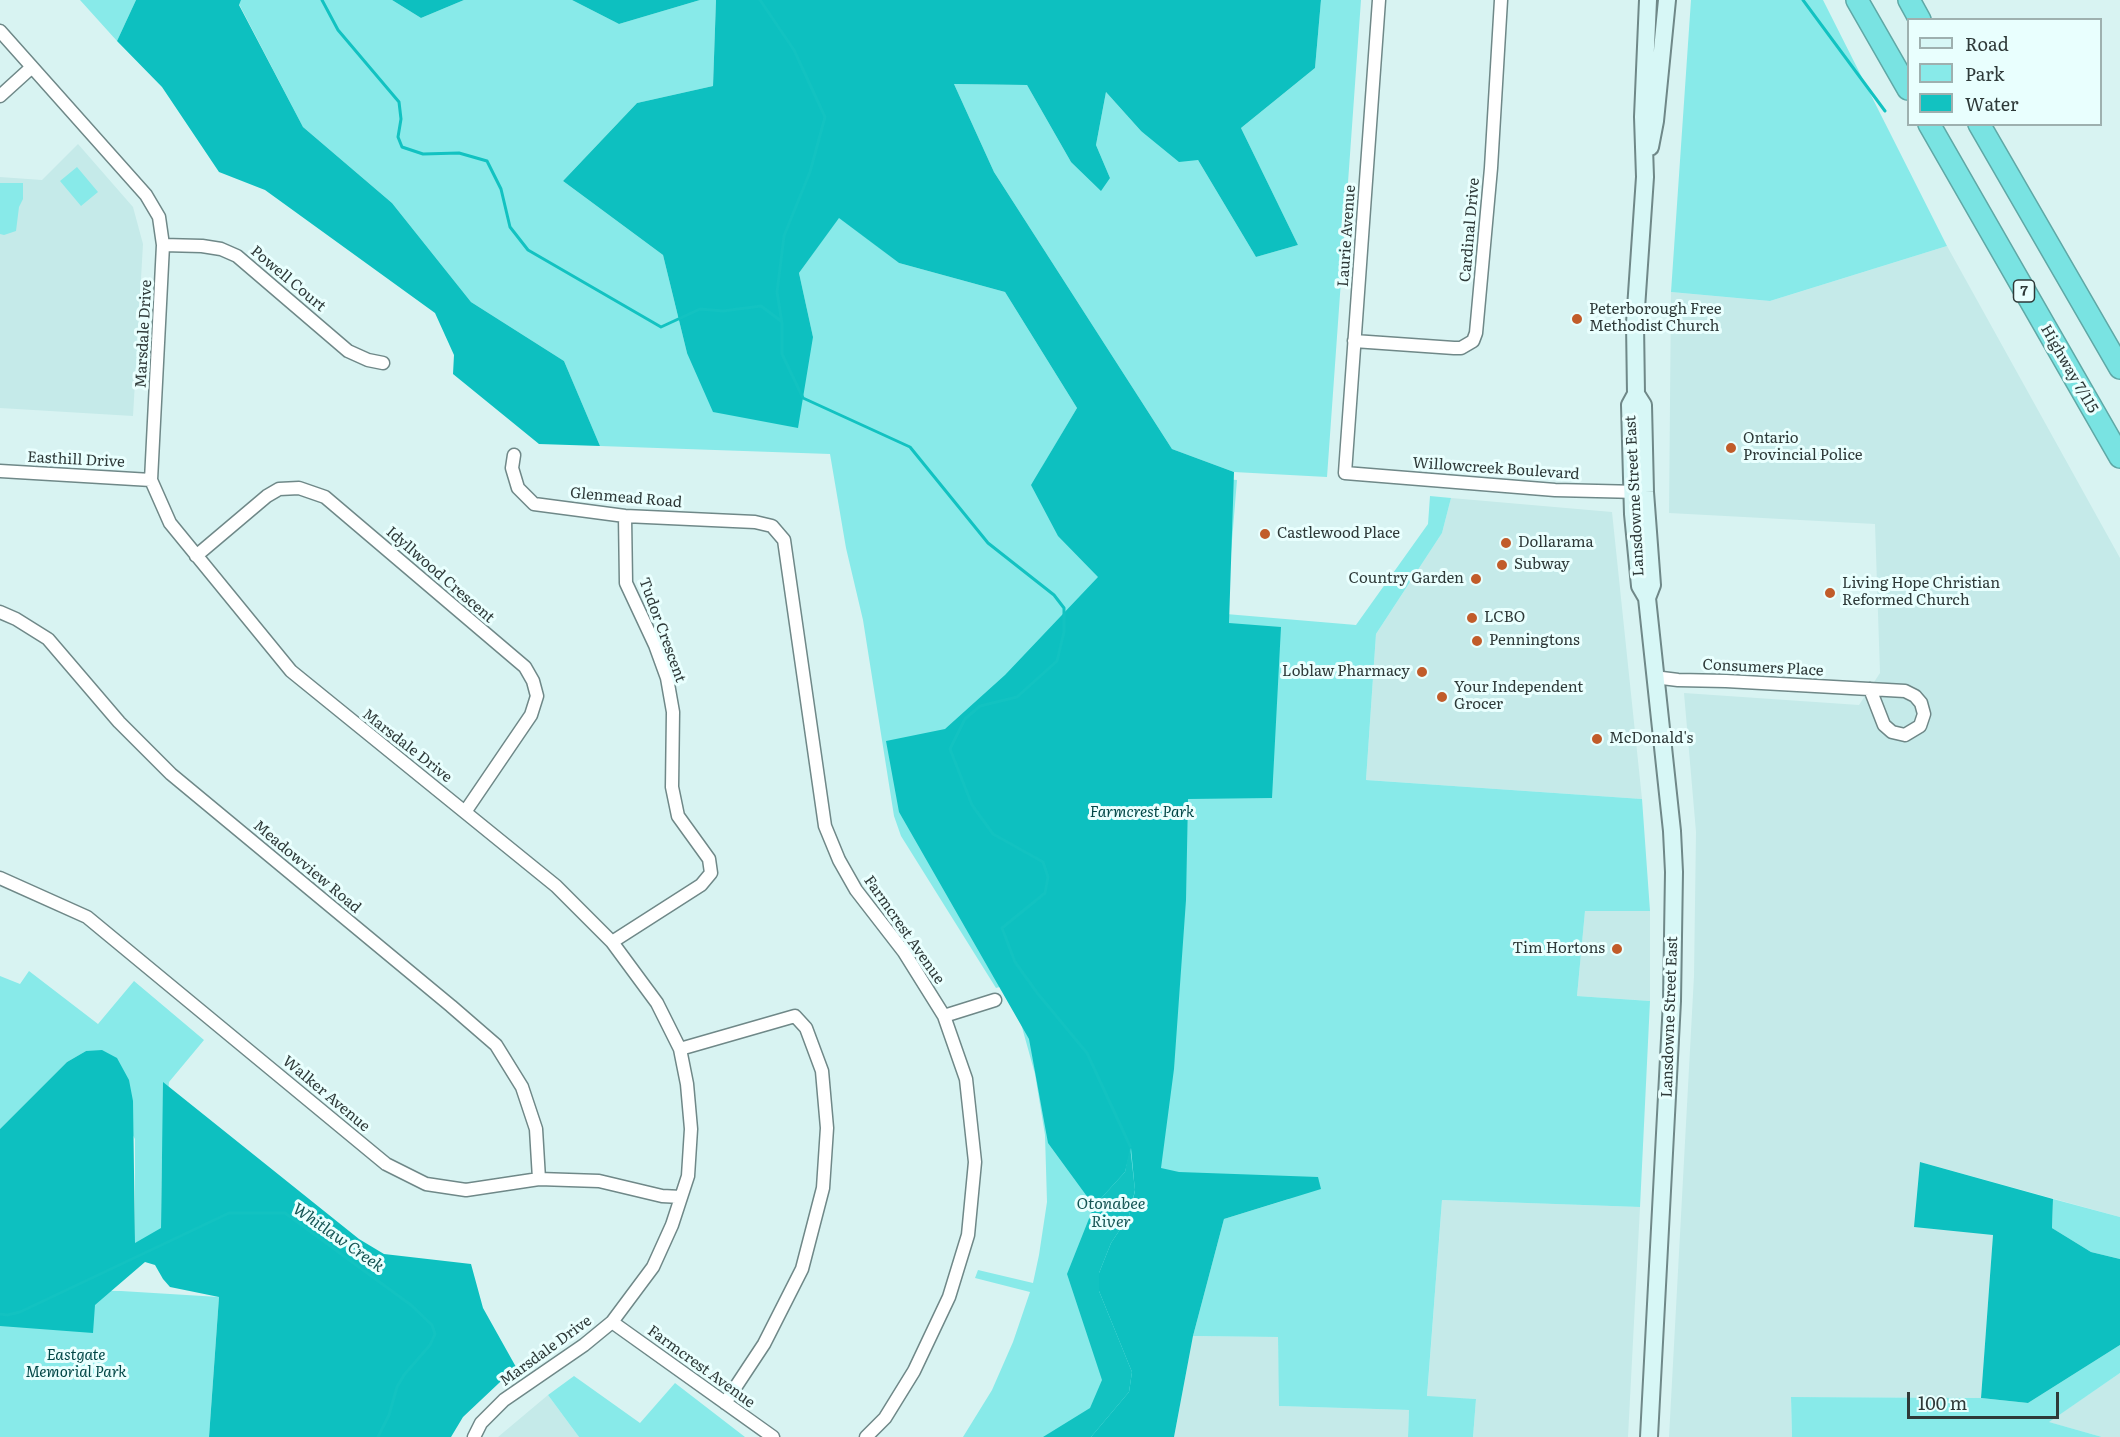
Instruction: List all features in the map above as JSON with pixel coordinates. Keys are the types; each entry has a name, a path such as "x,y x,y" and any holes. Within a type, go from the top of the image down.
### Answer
{"highway":[{"path":"1857,0 1907,87"},
{"path":"1909,0 1919,18"},
{"name":"Highway 7/115","path":"1930,126 2120,456"},
{"path":"1980,126 2120,368"}],"main road":[{"name":"Lansdowne Street East","path":"1645,177 1642,117 1648,0"},
{"path":"1660,0 1663,50"},
{"name":"Lansdowne Street East","path":"1649,1437 1671,1012 1674,872 1668,791 1647,598 1652,585 1639,492 1643,405 1636,394 1635,323 1645,177 1655,121 1667,0"}],"street":[{"name":"Laurie Avenue","path":"1345,473 1379,0"},
{"name":"Cardinal Drive","path":"1354,341 1461,348 1473,340 1476,333 1491,168 1502,0"},
{"name":"Marsdale Drive","path":"0,31 146,195 159,218 163,245 151,480 170,523 291,671 556,886 612,942 657,1003 680,1048 687,1084 691,1129 688,1176 672,1225 653,1267 612,1322 584,1346 504,1400 481,1423 474,1437"},
{"path":"0,96 32,67"},
{"name":"Powell Court","path":"163,245 202,246 221,249 237,256 348,351 368,360 383,363"},
{"name":"Glenmead Road","path":"514,455 512,468 518,488 534,504 625,516 755,522 772,526"},
{"name":"Easthill Drive","path":"0,471 151,480"},
{"name":"Willowcreek Boulevard","path":"1345,473 1555,490 1639,492"},
{"name":"Idyllwood Crescent","path":"196,556 267,496 279,489 299,488 325,497 525,668 533,681 537,696 531,715 465,812"},
{"name":"Tudor Crescent","path":"612,942 701,885 711,873 710,859 678,816 672,788 672,712 667,678 626,583 625,516"},
{"name":"Farmcrest Avenue","path":"772,526 784,540 825,826 839,860 856,890 904,952 944,1016 966,1078 975,1162 968,1235 949,1297 914,1371 885,1418 866,1437"},
{"name":"Meadowview Road","path":"0,612 48,639 118,722 171,774 496,1045 522,1087 536,1129 539,1179"},
{"name":"Consumers Place","path":"1654,677 1870,689 1905,691 1915,696 1921,703 1924,714 1920,726 1905,735 1892,732 1884,725 1870,689"},
{"name":"Walker Avenue","path":"0,878 87,917 171,984 386,1164 426,1184 466,1190 539,1179 599,1181 662,1196 681,1197"},
{"path":"944,1016 995,1000"},
{"path":"680,1048 795,1016 806,1028 822,1071 826,1128 823,1188 802,1269 764,1344 724,1403"},
{"name":"Farmcrest Avenue","path":"612,1322 773,1437"}],"shaded area":[{"path":"78,144 133,207 143,244 133,416 0,408 0,177 42,180"},
{"path":"1947,246 2120,558 2120,1217 1920,1162 1993,1235 1981,1398 1791,1397 1792,1437 1669,1437 1694,976 1696,832 1684,693 1859,705 1880,673 1875,524 1669,513 1671,292 1770,301"},
{"path":"1451,498 1612,512 1642,799 1366,780 1376,634 1442,533"},
{"path":"1585,910 1650,911 1650,1001 1577,996"},
{"path":"1442,1200 1640,1207 1628,1437 1473,1437 1476,1399 1427,1397"},
{"path":"1193,1336 1278,1337 1280,1406 1409,1410 1408,1437 1174,1437"},
{"path":"2120,1373 2120,1437 2102,1437 2048,1422"},
{"path":"548,1395 579,1437 498,1437"}],"green space":[{"path":"80,0 136,0 117,41"},
{"path":"136,0 241,0 239,5 303,127 392,203 471,302 564,361 600,446 539,444 453,374 454,355 435,313 265,190 219,172 162,87 117,41"},
{"name":"Farmcrest Park","path":"241,0 392,0 421,18 464,0 572,0 619,24 700,0 716,0 713,86 637,103 563,181 663,255 687,353 813,337 799,273 839,217 899,263 1005,292 1077,408 1042,467 1237,480 1226,614 1356,625 1428,524 1430,496 1451,498 1442,533 1376,634 1366,780 1642,799 1650,911 1585,911 1577,996 1650,1001 1640,1207 1442,1200 1427,1396 1476,1399 1473,1437 1408,1437 1409,1410 1279,1406 1278,1337 1193,1336 1224,1219 1289,1199 1185,1176 1169,1437 963,1437 992,1390 1013,1342 1030,1292 975,1278 978,1270 1033,1283 1047,1202 1045,1135 1035,1074 1010,984 996,988 901,836 894,816 863,620 846,548 830,454 600,446 564,361 471,302 392,203 303,127 239,4"},
{"path":"392,0 464,0 421,18"},
{"path":"572,0 700,0 619,24"},
{"name":"Farmcrest Park","path":"716,0 1321,0 1315,68 1241,128 1298,245 1256,257 1198,160 1179,162 1141,131 1106,92 1096,145 1110,178 1101,191 1071,162 1027,85 954,84 994,172 1172,449 1234,472 1229,623 1281,627 1272,798 1188,799 1186,900 1174,1069 1161,1168 1179,1172 1318,1177 1321,1189 1224,1219 1193,1336 1174,1437 1091,1437 1129,1392 1132,1372 1099,1291 1099,1273 1111,1243 1129,1216 1135,1191 1131,1148 1125,1172 1094,1206 1048,1143 1029,1039 899,812 886,741 945,729 1005,675 1098,577 1058,536 1031,485 1077,408 1005,292 899,263 839,218 799,273 813,337 798,428 713,412 687,353 663,255 563,181 637,103 713,86"},
{"path":"1321,0 1361,0 1327,477 1234,472 1172,449 994,172 954,84 1027,85 1071,162 1110,178 1096,145 1106,92 1141,131 1198,160 1256,257 1298,245 1241,128 1315,68"},
{"path":"1691,0 1823,0 1947,246 1770,301 1671,292"},
{"path":"77,167 98,192 81,206 60,181"},
{"path":"0,183 23,183 23,199 19,207 16,231 4,235 0,234"},
{"path":"29,971 98,1024 134,981 204,1040 169,1082 162,1155 161,1229 135,1244 135,1139 86,1051 67,1062 0,1129 0,976 20,984"},
{"path":"102,1050 117,1058 129,1080 133,1101 135,1243 161,1228 163,1082 359,1239 384,1254 471,1264 483,1308 516,1367 463,1417 451,1437 209,1437 219,1297 170,1287 155,1265 145,1262 95,1305 93,1333 0,1326 0,1129 67,1062 86,1051"},
{"path":"1920,1162 2053,1199 2052,1228 2091,1252 2120,1259 2120,1345 2028,1403 1981,1398 1993,1235 1914,1227"},
{"path":"2053,1199 2120,1217 2120,1259 2091,1252 2052,1228"},
{"name":"Eastgate Memorial Park","path":"0,1290 121,1291 219,1297 209,1437 0,1437"},
{"path":"2120,1345 2120,1373 2049,1422 2102,1437 1792,1437 1791,1397 1981,1398 2028,1403"},
{"path":"574,1376 640,1423 675,1383 745,1437 579,1437 548,1395"}],"water":[{"name":"Otonabee River","path":"1130,1146 1135,1190 1129,1216 1111,1243 1099,1273 1099,1291 1132,1372 1129,1392 1091,1437 1043,1437 1090,1408 1102,1380 1067,1274 1094,1206 1125,1172"}],"waterway":[{"path":"322,0 338,30 399,102 401,119 398,137 402,147 423,154 459,153 487,161 501,189 510,227 528,250 661,327 700,309 723,311 761,306 781,321"},
{"path":"760,0 794,50 825,117 810,172 784,236 777,292 782,323 782,354 803,398 910,447 988,543 1054,595 1064,608 1064,632 1057,661 1017,697 980,706 965,719 950,749 972,805 993,834 1043,862 1048,877 1045,893 1002,928 1015,962 1038,994 1087,1053 1130,1146"},
{"path":"1803,0 1885,111"},
{"name":"Whitlaw Creek","path":"0,1314 20,1312 229,1213 285,1213 411,1305 432,1325 435,1334 430,1345 404,1375 397,1387 389,1415 378,1437"}],"place":[{"name":"Peterborough Free Methodist Church","path":"1577,319"},
{"name":"Ontario Provincial Police","path":"1731,448"},
{"name":"Castlewood Place","path":"1265,534"},
{"name":"Dollarama","path":"1506,543"},
{"name":"Subway","path":"1502,565"},
{"name":"Country Garden","path":"1476,579"},
{"name":"Living Hope Christian Reformed Church","path":"1830,593"},
{"name":"LCBO","path":"1472,618"},
{"name":"Penningtons","path":"1477,641"},
{"name":"Loblaw Pharmacy","path":"1422,672"},
{"name":"Your Independent Grocer","path":"1442,697"},
{"name":"McDonald's","path":"1597,739"},
{"name":"Tim Hortons","path":"1617,949"}]}
